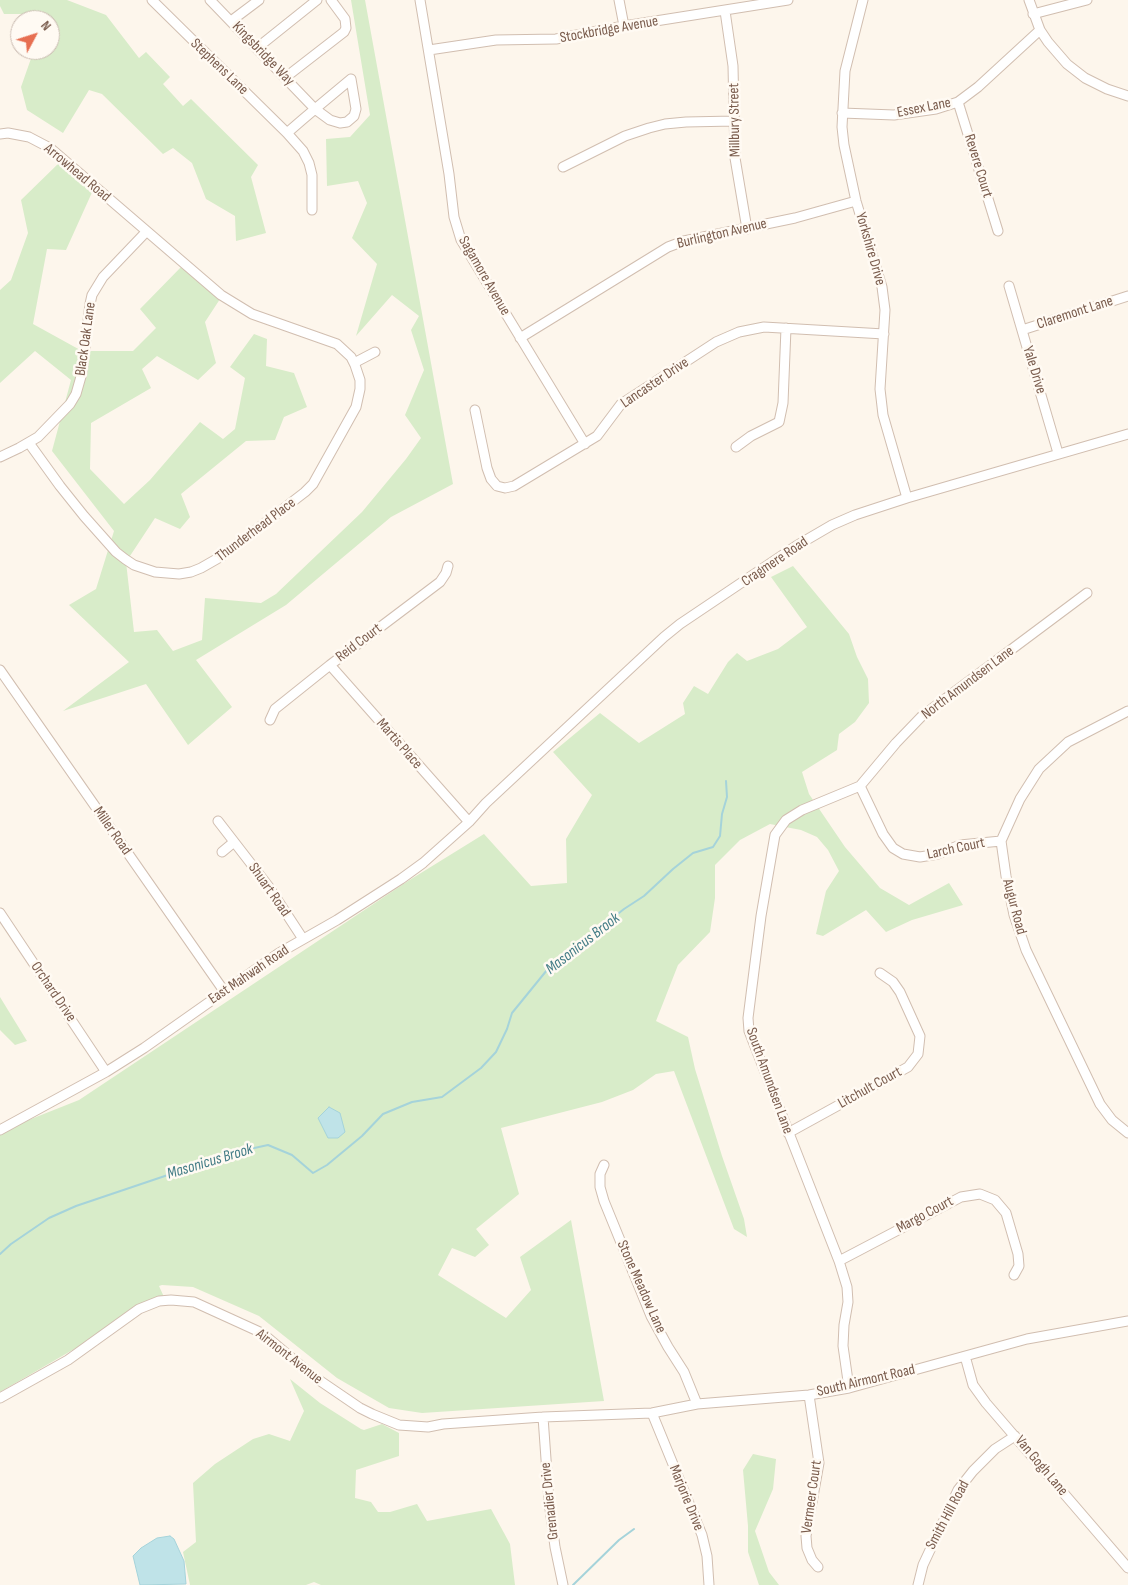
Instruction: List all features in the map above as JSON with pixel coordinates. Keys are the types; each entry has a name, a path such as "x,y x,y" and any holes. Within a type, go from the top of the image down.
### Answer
{"street":[{"name":"Stephens Lane","path":"152,0 303,151 310,163 312,175 312,210"},
{"name":"Kingsbridge Way","path":"210,0 315,109 330,120 340,124 347,122 354,116 356,109 351,80 315,109"},
{"path":"231,21 259,0"},
{"path":"257,48 317,0"},
{"path":"286,77 344,32 346,28 345,19 331,0"},
{"name":"Sagamore Avenue","path":"420,0 450,174 454,217 461,240 584,444"},
{"path":"619,0 624,26"},
{"name":"Stockbridge Avenue","path":"429,50 496,40 556,40 624,26 788,0"},
{"name":"Yorkshire Drive","path":"863,0 845,71 842,113 844,145 856,201 882,288 885,310 880,389 883,415 907,498"},
{"path":"1029,0 1040,30 1067,64 1085,78 1107,89 1128,96"},
{"path":"1033,14 1087,0"},
{"name":"Millbury Street","path":"725,11 733,66 735,158 747,228"},
{"name":"Essex Lane","path":"842,113 894,115 936,109 958,102 978,87 1040,30"},
{"name":"Revere Court","path":"958,102 998,231"},
{"path":"287,133 315,109"},
{"path":"563,167 625,136 649,128 686,122 734,122"},
{"name":"Arrowhead Road","path":"0,134 8,133 29,137 50,148 146,232"},
{"name":"Burlington Avenue","path":"520,338 668,246 795,218 856,201"},
{"path":"146,232 207,284 234,304 267,320 329,340 345,350 354,362 375,352"},
{"name":"Black Oak Lane","path":"0,457 38,437 63,413 76,394 82,373 92,295 103,277 146,232"},
{"name":"Yale Drive","path":"1009,286 1058,454"},
{"name":"Claremont Lane","path":"1022,330 1128,296"},
{"name":"Lancaster Drive","path":"475,410 491,479 497,486 505,488 514,486 597,436 621,404 716,342 739,332 764,327 884,334"},
{"path":"736,447 751,436 779,422 784,403 786,328"},
{"name":"Thunderhead Place","path":"28,443 84,516 116,552 145,569 156,572 179,574 190,572 222,556 313,484 356,407 360,380 354,362"},
{"name":"Cragmere Road","path":"486,803 680,624 796,546 832,525 855,515 907,498 1128,434"},
{"name":"Reid Court","path":"270,720 275,709 440,582 446,574 448,566"},
{"name":"North Amundsen Lane","path":"860,786 896,743 921,717 1087,593"},
{"name":"Martis Place","path":"330,665 469,822"},
{"name":"Miller Road","path":"0,670 224,991"},
{"path":"1001,841 1020,799 1039,768 1068,742 1128,711"},
{"name":"Larch Court","path":"860,786 883,834 893,848 903,854 920,857 938,854 960,845 1001,841"},
{"name":"South Amundsen Lane","path":"849,1388 843,1346 848,1287 749,1031 748,1018 775,835 786,820 802,810 860,786"},
{"name":"East Mahwah Road","path":"0,1130 106,1072 144,1048 280,952 337,920 401,879 423,863 469,822 486,803"},
{"name":"Shuart Road","path":"218,821 269,887 303,939"},
{"name":"Augur Road","path":"1001,841 1014,915 1026,950 1100,1104 1112,1120 1128,1134"},
{"path":"222,852 234,842"},
{"name":"Orchard Drive","path":"0,913 106,1072"},
{"name":"Litchult Court","path":"788,1133 908,1067 918,1054 920,1036 900,992 894,982 880,973"},
{"name":"Stone Meadow Lane","path":"604,1165 600,1174 600,1187 604,1202 651,1316 684,1372 698,1404"},
{"name":"Margo Court","path":"839,1261 961,1197 980,1194 994,1200 1006,1213 1018,1254 1019,1266 1014,1275"},
{"name":"Airmont Avenue","path":"0,1398 68,1360 139,1309 159,1301 182,1300 194,1302 262,1333 325,1385 360,1408 399,1425 428,1427 443,1424 600,1414"},
{"name":"South Airmont Road","path":"600,1414 652,1413 698,1404 809,1395 849,1388 1027,1339 1128,1321"},
{"name":"Van Gogh Lane","path":"965,1356 973,1385 986,1403 1128,1568"},
{"name":"Vermeer Court","path":"809,1395 819,1463 806,1536 807,1548 812,1560 818,1567"},
{"name":"Marjorie Drive","path":"652,1413 702,1534 707,1556 709,1585"},
{"name":"Grenadier Drive","path":"543,1417 549,1501 555,1547 563,1585"},
{"name":"Smith Hill Road","path":"918,1585 923,1565 958,1490 984,1460 1015,1436"}],"green space":[{"path":"0,0 67,0 106,15 139,58 146,52 170,77 163,84 183,106 191,99 258,165 251,177 266,233 236,241 235,216 206,199 192,163 173,148 163,154 102,94 89,90 63,133 27,110 21,87 30,60 60,60 60,10 10,10 10,14 4,14 0,6"},
{"path":"351,0 365,0 453,484 391,517 286,605 196,660 232,707 188,745 146,684 63,711 129,662 69,605 96,589 114,531 52,451 71,380 35,351 0,383 0,290 11,280 28,233 21,200 61,161 94,188 66,250 47,249 33,324 82,351 133,351 156,328 140,309 183,265 222,296 205,322 216,363 198,380 157,356 142,369 151,388 91,423 90,469 124,504 150,480 200,422 223,439 235,429 245,378 230,367 254,334 267,339 266,366 294,373 307,407 284,417 275,440 246,441 181,494 190,517 180,529 155,518 126,562 134,632 157,630 173,651 202,640 205,598 261,603 276,594 362,512 421,438 405,415 424,370 411,330 419,316 392,295 356,336 377,264 352,238 367,203 358,181 327,186 326,139 350,137 370,115"},
{"path":"793,566 849,634 857,657 868,679 869,703 855,722 839,734 837,750 802,772 809,794 845,847 880,888 909,905 949,883 963,905 912,920 886,932 866,910 823,936 816,934 826,891 839,871 828,850 817,837 801,830 770,824 740,840 715,865 715,898 710,932 678,965 656,1021 688,1037 695,1069 744,1219 747,1237 734,1229 674,1071 656,1074 633,1090 602,1102 501,1128 519,1194 476,1229 489,1245 475,1257 452,1248 438,1275 506,1318 531,1290 520,1257 571,1220 604,1401 422,1413 389,1408 337,1378 259,1316 193,1287 162,1285 159,1286 164,1297 0,1392 0,1134 6,1129 79,1100 408,881 484,834 531,886 567,883 566,839 592,795 553,752 600,713 639,743 685,714 683,703 694,686 708,694 728,662 737,653 747,661 778,649 807,627 771,577"},
{"path":"0,997 27,1041 15,1045 0,1030"},
{"path":"290,1379 320,1403 361,1429 364,1430 382,1424 399,1433 399,1456 356,1470 355,1498 371,1502 378,1512 390,1512 417,1504 427,1521 491,1509 510,1544 515,1585 321,1585 314,1582 306,1585 190,1585 183,1552 196,1542 193,1483 215,1464 253,1439 269,1434 290,1441 304,1411"},
{"path":"753,1454 776,1459 773,1489 755,1531 769,1572 779,1585 759,1585 748,1552 748,1526 743,1470"}],"water":[{"path":"329,1107 340,1113 345,1132 338,1138 328,1138 318,1118"},
{"path":"170,1536 174,1539 184,1561 186,1584 140,1585 133,1556 141,1548 157,1538"}],"waterway":[{"name":"Masonicus Brook","path":"0,1254 11,1244 49,1218 76,1206 236,1152 268,1145 292,1155 313,1173 327,1165 362,1136 383,1114 412,1102 442,1097 481,1068 496,1052 512,1013 547,970 624,909 644,896 693,853 713,847 720,836 722,814 727,797 726,781"},
{"path":"573,1585 619,1540 634,1529"}]}
